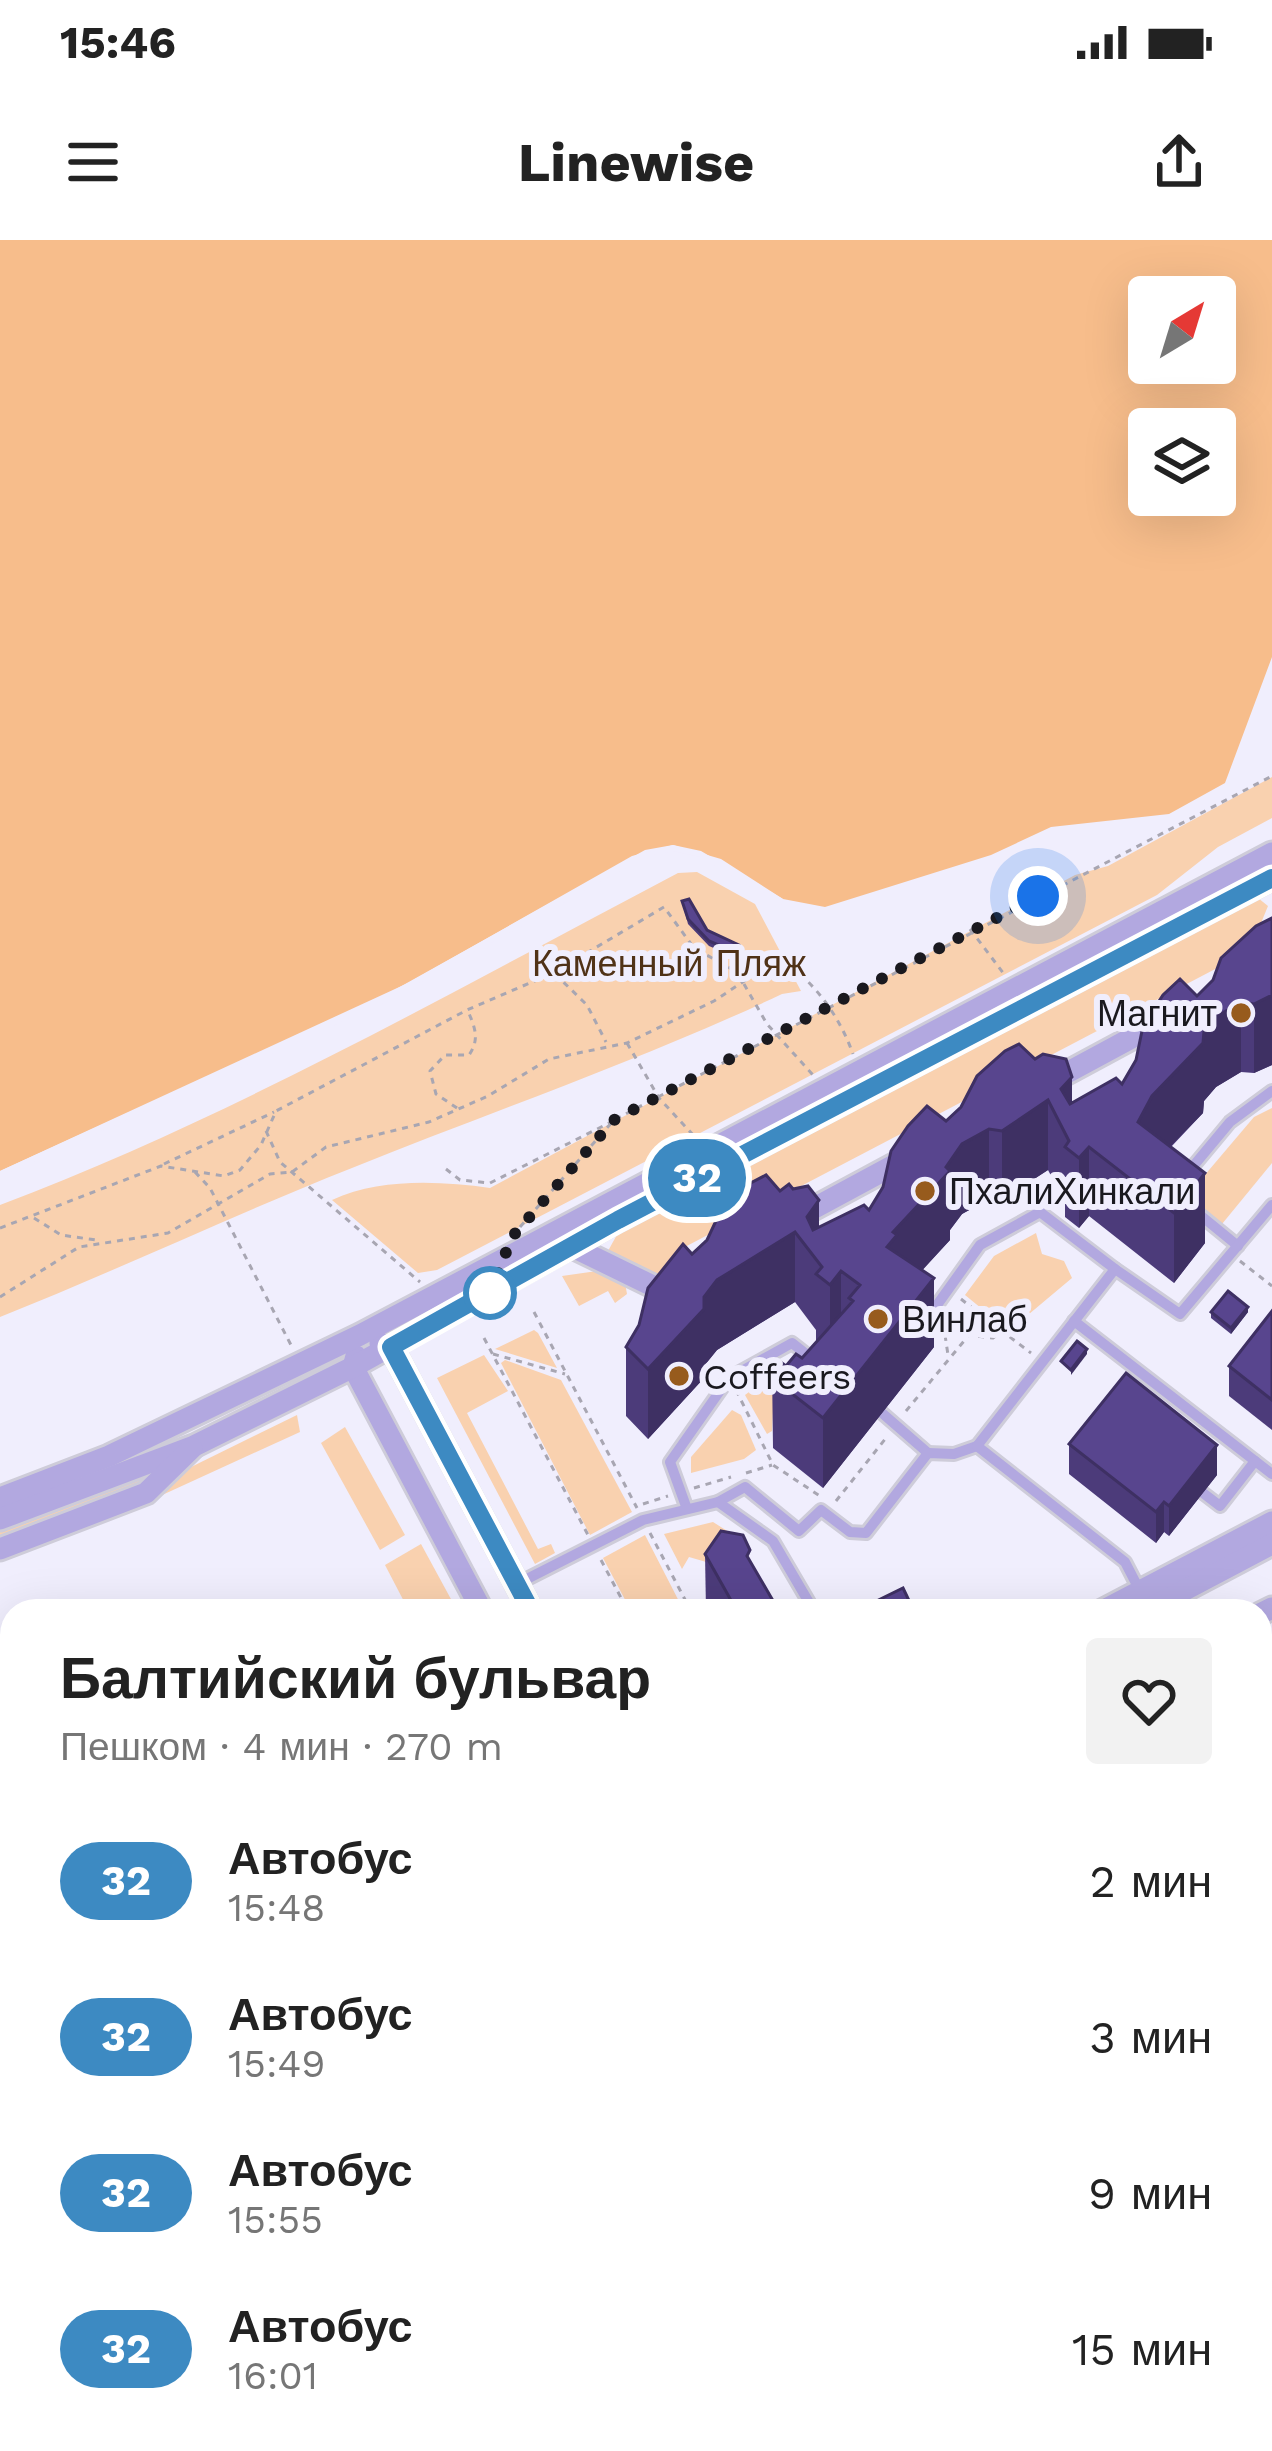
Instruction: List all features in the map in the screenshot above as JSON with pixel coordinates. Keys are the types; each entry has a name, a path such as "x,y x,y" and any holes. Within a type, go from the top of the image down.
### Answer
{"street":[{"path":"0,1498 109,1456 360,1335 1272,853"},
{"path":"0,1519 194,1446 353,1367 639,1209 1272,878"},
{"path":"1018,1099 1065,1085 1180,1012"},
{"path":"772,1231 815,1218 934,1144"},
{"path":"575,1248 661,1290 698,1270"},
{"path":"360,1335 391,1347 526,1599"},
{"path":"360,1335 353,1367 467,1599"},
{"path":"0,1549 146,1493 194,1446"},
{"path":"1145,1599 1272,1522"},
{"path":"1147,1599 1272,1544"}],"lane":[{"path":"1172,1192 1230,1122 1272,1091"},
{"path":"913,1308 928,1319 980,1245 1040,1211 1180,1314 1272,1205"},
{"path":"1189,1206 1235,1250"},
{"path":"882,1413 928,1453 954,1454 977,1446 1115,1269"},
{"path":"1074,1321 1272,1474"},
{"path":"687,1509 670,1462 729,1378 792,1343 826,1370"},
{"path":"977,1446 1124,1562 1141,1599"},
{"path":"518,1585 643,1520 718,1502 745,1487 799,1531 821,1510 850,1532 866,1533 928,1453"},
{"path":"1203,1493 1220,1506 1255,1461"},
{"path":"718,1502 773,1541 807,1599"}],"path":[{"path":"446,1169 460,1180 490,1183 830,1009 970,929 1127,856 1272,776"},
{"path":"0,1228 161,1166 276,1112 467,1010 554,973 664,907 694,948 737,972 767,1024 782,1034 813,1075"},
{"path":"970,929 1005,976"},
{"path":"34,1217 61,1235 98,1241 141,1242 168,1233 271,1174 292,1172 326,1147 402,1130 459,1108 549,1059 627,1043 743,983 778,958 806,979 830,1009 854,1054"},
{"path":"554,973 587,1005 607,1045"},
{"path":"459,1108 436,1094 430,1071 445,1055 469,1055 473,1050 477,1037 467,1010"},
{"path":"627,1043 659,1098 695,1137"},
{"path":"161,1166 224,1176 239,1170 261,1145 265,1127 276,1112"},
{"path":"512,1237 614,1120"},
{"path":"265,1127 271,1149 292,1172 421,1283"},
{"path":"194,1172 218,1204 293,1348"},
{"path":"0,1297 59,1258 98,1241"},
{"path":"1235,1250 1272,1286"},
{"path":"968,1304 1002,1331"},
{"path":"534,1312 685,1599"},
{"path":"928,1319 945,1335 948,1357"},
{"path":"484,1338 622,1599"},
{"path":"492,1354 567,1374"},
{"path":"636,1507 773,1465"}],"green space":[{"path":"1272,777 1272,818 1218,847 1157,895 437,1270 418,1273 332,1200 370,1188 410,1183 490,1188 1075,875 1108,866"},
{"name":"Каменный Пляж","path":"697,872 755,904 801,991 782,994 622,1063 308,1186 0,1317 0,1205 260,1091 678,873"},
{"path":"1258,898 1268,906 1252,945 1221,966 681,1249 669,1275 652,1276 608,1251 619,1231"},
{"path":"1272,1108 1272,1163 1222,1224 1187,1196 1254,1117"},
{"path":"1036,1233 1042,1254 1064,1261 1072,1278 1009,1331 965,1295 994,1256"},
{"path":"597,1271 625,1283 627,1294 615,1303 608,1291 579,1306 562,1276"},
{"path":"534,1330 538,1333 557,1368 495,1349"},
{"path":"484,1355 508,1391 467,1413 538,1549 551,1544 555,1553 535,1564 437,1378"},
{"path":"505,1360 561,1380 632,1512 590,1535 501,1363"},
{"path":"775,1373 772,1431 767,1434 745,1395"},
{"path":"732,1410 741,1415 756,1450 744,1459 691,1473 691,1457"},
{"path":"297,1415 300,1432 160,1496 191,1467"},
{"path":"345,1427 405,1535 380,1550 321,1443"},
{"path":"154,1472 141,1485 0,1539 0,1529"},
{"path":"713,1522 732,1534 751,1575 689,1557 682,1569 664,1534"},
{"path":"645,1535 678,1599 625,1599 603,1558"},
{"path":"421,1544 451,1599 403,1599 385,1565"}],"shaded area":[{"path":"0,240 1272,240 1272,657 1225,783 1169,814 1051,827 991,855 825,907 783,899 701,851 673,845 645,850 380,998 0,1171"}],"pier":[{"path":"673,845 721,859 783,899 781,905 700,857 673,851 647,856 383,1003 0,1177 0,1171 408,983 632,856"}],"building":[{"path":"689,899 707,930 739,945 737,953 709,941 688,919 682,901"},
{"path":"1272,918 1272,995 1254,1004 1241,1002 1216,1017 1204,1031 1203,1043 1152,1096 1138,1122 1205,1173 1174,1213 1089,1147 1079,1158 1065,1147 1069,1141 1048,1100 1002,1131 989,1129 962,1144 946,1167 950,1171 893,1232 897,1235 887,1247 934,1278 823,1418 773,1379 778,1373 772,1368 778,1360 786,1366 796,1354 802,1358 853,1301 849,1298 860,1285 841,1271 830,1285 816,1274 822,1267 795,1232 717,1280 704,1297 704,1309 648,1369 626,1347 639,1325 648,1288 683,1244 692,1254 707,1240 721,1210 743,1187 766,1175 780,1191 789,1184 793,1189 808,1186 819,1200 807,1217 813,1230 864,1205 869,1210 883,1187 891,1151 908,1126 927,1106 946,1121 961,1107 977,1076 1019,1044 1035,1059 1043,1054 1066,1059 1072,1077 1061,1089 1070,1104 1116,1078 1122,1084 1136,1060 1143,1026 1163,995 1180,979 1197,996 1213,980 1221,958"},
{"path":"1228,1291 1248,1307 1231,1328 1211,1312"},
{"path":"1272,1311 1272,1400 1229,1366"},
{"path":"1077,1341 1087,1349 1071,1370 1061,1361"},
{"path":"1126,1373 1217,1445 1169,1506 1164,1502 1156,1512 1069,1444"},
{"path":"721,1531 743,1535 750,1550 747,1556 772,1599 730,1599 705,1554"},
{"path":"903,1588 908,1599 881,1599"}],"bus line":[{"name":"32","path":"525,1599 391,1347 618,1220 1272,878"}],"place":[{"name":"Магнит","path":"1241,1013"},
{"name":"ПхалиХинкали","path":"925,1191"},
{"name":"Винлаб","path":"878,1319"},
{"name":"Coffeers","path":"679,1376"}],"route":[{"path":"490,1293 512,1237 549,1192 595,1148 614,1120 1038,896"}]}
